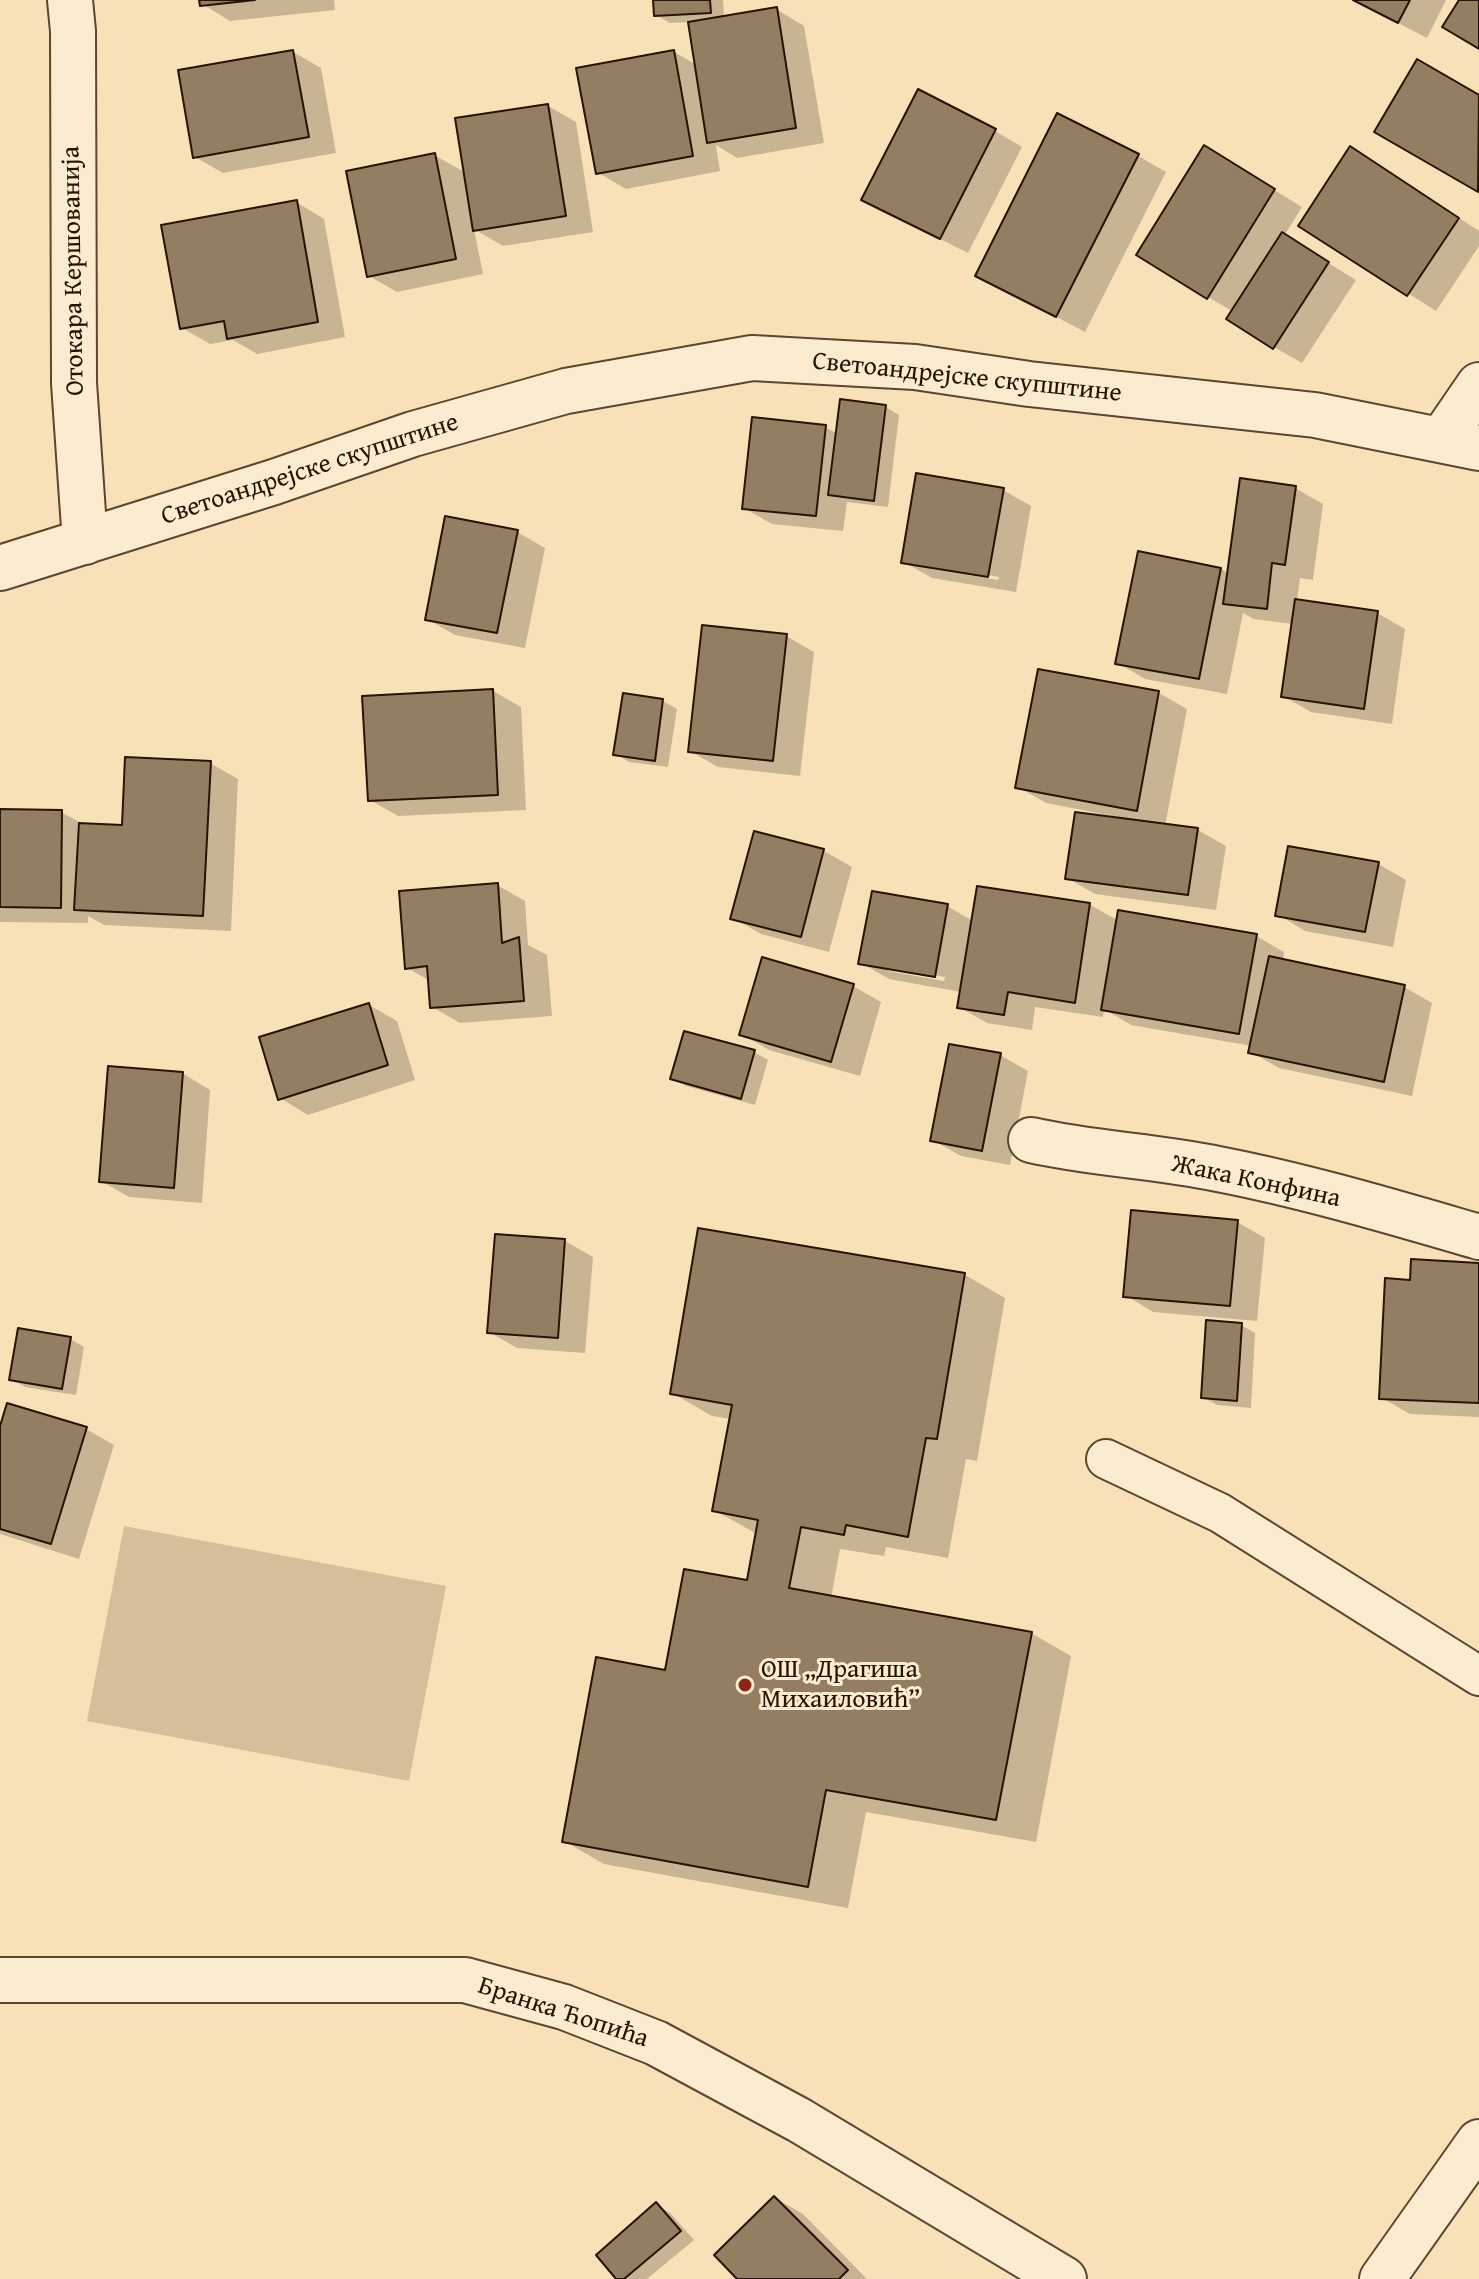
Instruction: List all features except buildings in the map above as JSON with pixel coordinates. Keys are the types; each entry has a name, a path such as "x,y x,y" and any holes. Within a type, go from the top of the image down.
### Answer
{"street":[{"name":"Отокара Кершованија","path":"70,0 73,31 74,383 85,542"},
{"name":"Светоандрејске скупштине","path":"0,568 274,482 413,434 566,391 752,358 915,367 1029,384 1315,415 1460,444"},
{"path":"1460,444 1479,385"},
{"name":"Жака Конфина","path":"1031,1140 1078,1150 1217,1168 1479,1237"},
{"name":"Бранка Ћопића","path":"0,1980 465,1980 564,2007 656,2043 786,2113 1064,2279"},
{"path":"1382,2279 1479,2142"}],"lane":[{"path":"1106,1459 1220,1513 1479,1676"}],"shaded area":[{"path":"124,1526 446,1586 409,1781 87,1721"}],"place":[{"name":"ОШ „Драгиша Михаиловић”","path":"745,1685"}]}
